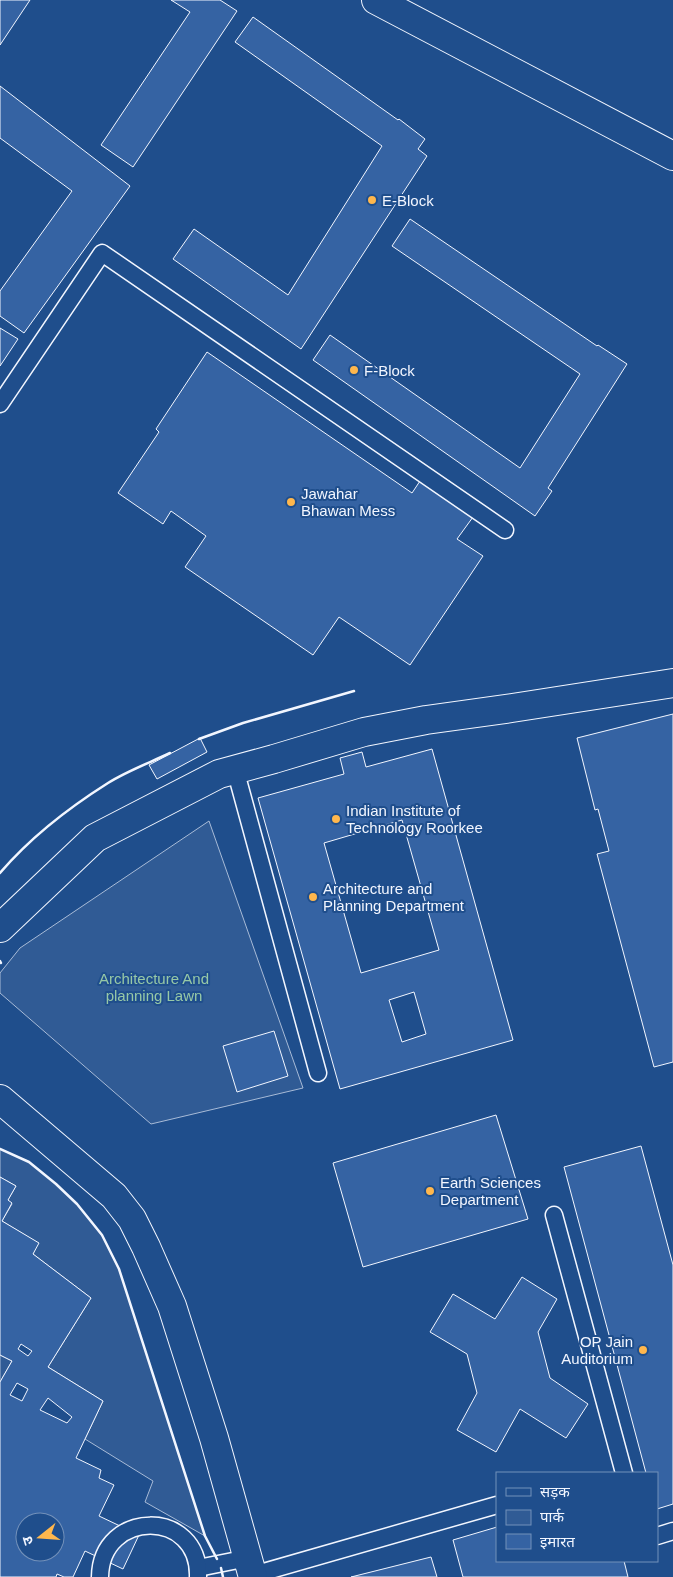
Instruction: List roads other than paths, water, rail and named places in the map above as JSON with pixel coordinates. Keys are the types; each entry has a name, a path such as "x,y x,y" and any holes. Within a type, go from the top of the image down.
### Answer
{"street":[{"path":"376,0 673,156"},
{"path":"0,928 95,838 219,774 364,732 426,720 673,683"},
{"path":"0,1099 114,1196 132,1218 172,1306 214,1438 251,1570"}],"lane":[{"path":"0,404 102,253 505,530"},
{"path":"235,770 318,1073"},
{"path":"554,1215 618,1472"},
{"path":"100,1577 103,1557 112,1541 130,1529 150,1524 166,1527 179,1534 192,1548 198,1573 251,1570 496,1505"},
{"path":"658,1536 673,1531"}],"place":[{"name":"E-Block","path":"372,200"},
{"name":"F-Block","path":"354,370"},
{"name":"Jawahar Bhawan Mess","path":"291,502"},
{"name":"Indian Institute of Technology Roorkee","path":"336,819"},
{"name":"Architecture and Planning Department","path":"313,897"},
{"name":"Earth Sciences Department","path":"430,1191"},
{"name":"OP Jain Auditorium","path":"643,1350"}],"park label":[{"name":"Architecture And planning Lawn","path":"154,986"}]}
